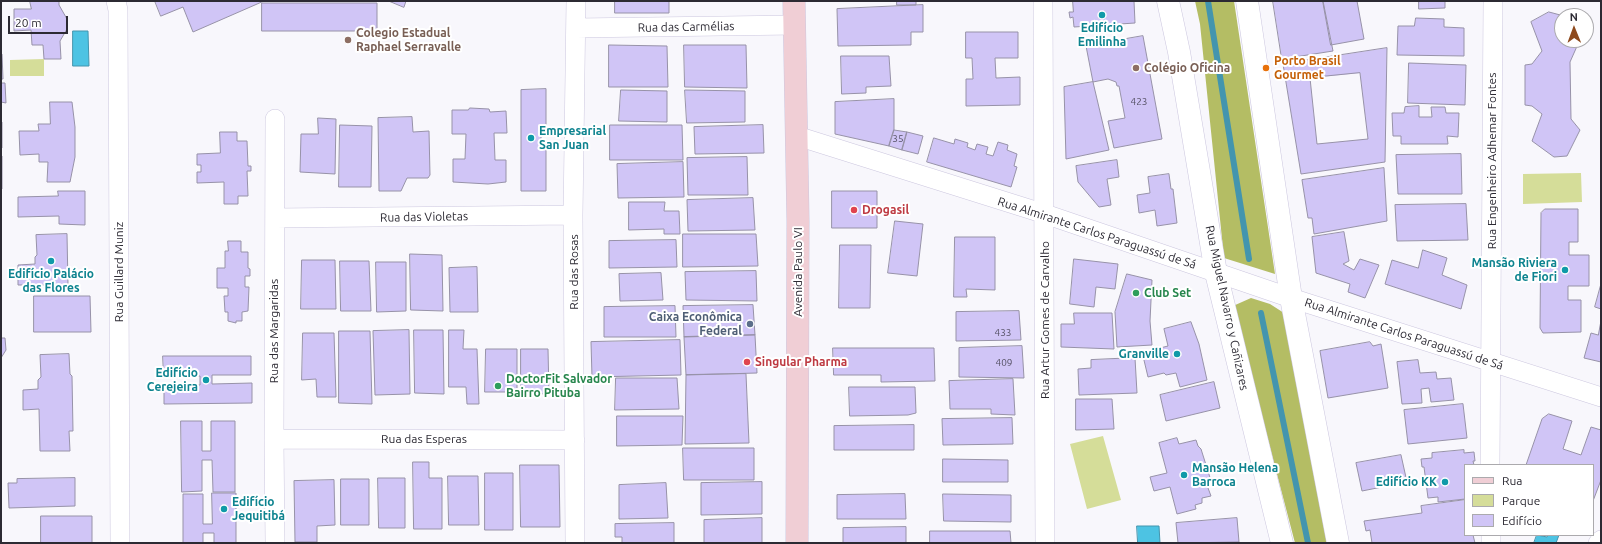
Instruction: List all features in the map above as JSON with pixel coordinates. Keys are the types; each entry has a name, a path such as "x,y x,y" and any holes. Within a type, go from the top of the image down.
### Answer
{"main road":[{"name":"Avenida Paulo VI","path":"794,1 797,136 797,543"}],"street":[{"name":"Rua Guillard Muniz","path":"116,1 118,10 120,543"},
{"name":"Rua das Rosas","path":"575,543 573,215 576,1"},
{"name":"Rua Artur Gomes de Carvalho","path":"1043,1 1045,543"},
{"name":"Rua Miguel Navarro y Cañizares","path":"1168,1 1179,52 1216,273 1282,543"},
{"path":"1247,1 1290,298 1338,543"},
{"name":"Rua Engenheiro Adhemar Fontes","path":"1490,464 1493,1"},
{"name":"Rua das Carmélias","path":"576,28 795,25"},
{"name":"Rua das Margaridas","path":"275,119 274,439 276,543"},
{"name":"Rua Almirante Carlos Paraguassú de Sá","path":"797,136 1044,214 1290,298 1601,397"},
{"name":"Rua das Violetas","path":"274,218 573,215"},
{"name":"Rua das Esperas","path":"274,439 575,440"},
{"path":"1598,543 1601,540"}],"green space":[{"path":"1195,1 1234,1 1275,274 1224,258 1200,24"},
{"path":"44,59 44,76 10,76 10,60"},
{"path":"1581,173 1582,202 1523,204 1523,174"},
{"path":"1251,298 1270,304 1284,313 1332,543 1295,543 1233,306"},
{"path":"1103,436 1121,500 1087,509 1070,444"}],"water":[{"path":"73,31 88,31 89,66 73,66"},
{"path":"1137,526 1159,526 1160,543 1138,543"},
{"path":"1537,536 1559,536 1556,543 1534,543"}],"building":[{"path":"30,1 59,1 59,5 67,19 67,29 60,41 61,59 44,59 43,45 32,45 31,30 14,31 14,9 31,9"},
{"path":"155,1 264,1 193,32 183,7 161,16"},
{"path":"389,1 406,1 404,7"},
{"path":"615,1 669,1 669,13 615,13"},
{"path":"897,1 916,1 916,5 897,5"},
{"name":"Edifício Emilinha","path":"1073,1 1134,1 1135,23 1074,27 1073,17 1070,18 1069,12 1073,12"},
{"path":"1273,1 1323,1 1333,51 1282,59"},
{"path":"1323,1 1357,1 1364,39 1331,45"},
{"path":"1419,1 1445,1 1445,8 1419,9"},
{"path":"262,3 377,3 377,31 262,31"},
{"path":"923,5 923,32 911,32 911,45 838,46 837,9"},
{"path":"1549,12 1554,13 1554,48 1576,48 1570,62 1571,119 1580,130 1567,156 1554,157 1532,141 1542,114 1532,106 1525,105 1525,65 1532,64 1542,51 1531,22"},
{"path":"1416,18 1444,19 1444,27 1464,28 1464,56 1397,55 1398,26 1414,26"},
{"path":"966,32 1018,32 1018,58 995,58 996,78 1020,77 1020,105 966,106 966,79 973,79 972,58 966,58"},
{"path":"1143,36 1162,139 1114,148 1108,121 1125,118 1119,86 1117,86 1116,82 1108,79 1093,82 1086,46"},
{"path":"609,45 667,46 668,87 609,87"},
{"path":"684,45 746,45 747,88 685,87"},
{"path":"1387,48 1385,162 1301,174 1283,64"},
{"path":"2,54 3,79 1,79"},
{"path":"841,56 889,56 891,86 866,87 866,93 842,94"},
{"path":"1409,63 1466,65 1465,105 1408,103"},
{"path":"1360,73 1368,139 1317,144 1310,78"},
{"path":"1093,82 1109,150 1066,159 1064,87"},
{"path":"1,83 5,83 6,103 1,102"},
{"name":"Empresarial San Juan","path":"546,89 546,135 541,135 541,148 546,149 546,191 521,191 521,90"},
{"path":"621,90 667,91 667,122 619,121"},
{"path":"685,90 745,91 745,122 687,123"},
{"path":"894,99 894,130 889,146 835,134 835,102"},
{"path":"50,102 72,102 75,127 75,157 70,182 47,182 48,162 39,162 39,154 20,155 19,131 39,131 38,124 50,124"},
{"path":"1419,106 1419,117 1432,117 1431,107 1445,107 1446,113 1459,113 1458,137 1447,136 1448,144 1401,144 1401,136 1393,136 1392,113 1404,113 1405,107"},
{"path":"470,108 489,109 490,112 506,111 507,133 494,133 495,160 506,160 506,182 488,184 453,182 453,159 465,159 466,134 452,134 452,110 468,110"},
{"path":"412,117 413,132 429,131 430,175 428,178 407,178 401,191 379,191 378,118"},
{"path":"318,118 336,119 335,174 300,172 301,134 318,134"},
{"path":"2,122 2,148 1,148"},
{"path":"340,125 372,126 371,187 339,187"},
{"path":"610,125 682,125 683,160 610,160"},
{"path":"763,125 764,153 695,154 694,127"},
{"path":"894,130 907,132 902,150 889,146"},
{"path":"220,132 237,132 237,141 247,141 248,166 251,166 251,171 247,171 248,196 238,196 238,204 224,204 224,182 197,183 197,172 201,172 201,165 197,165 197,154 220,153"},
{"path":"907,132 923,136 918,154 902,150"},
{"path":"934,138 954,144 955,139 968,143 967,147 975,150 977,144 988,147 986,154 993,156 998,142 1008,145 1007,150 1017,154 1014,166 1017,167 1011,187 927,162"},
{"path":"1461,154 1462,194 1398,194 1396,155"},
{"path":"2,156 2,189 1,189"},
{"path":"747,157 748,195 688,195 687,158"},
{"path":"1117,160 1119,177 1107,179 1111,205 1099,207 1078,182 1076,166"},
{"path":"683,162 684,197 618,198 617,164"},
{"path":"1384,168 1387,221 1314,234 1312,218 1308,218 1302,180"},
{"path":"1169,174 1171,189 1173,189 1177,223 1157,226 1155,210 1139,213 1137,195 1150,193 1148,177"},
{"path":"58,191 85,191 85,225 59,224 59,216 18,217 18,197 58,196"},
{"name":"Drogasil","path":"832,191 877,191 877,228 832,228"},
{"path":"753,198 755,230 688,231 687,200"},
{"path":"629,202 665,202 664,211 679,211 680,234 664,234 664,229 629,230"},
{"path":"1466,204 1468,240 1397,241 1395,205"},
{"name":"Mansão Riviera de Fiori","path":"1545,209 1578,209 1578,242 1569,242 1569,255 1589,255 1589,286 1568,286 1568,300 1581,300 1581,332 1543,333 1540,328 1541,213"},
{"path":"895,221 923,224 917,276 888,273"},
{"path":"1344,232 1349,261 1343,264 1354,270 1360,259 1379,265 1365,298 1348,292 1350,284 1316,273 1312,237"},
{"name":"Edifício Palácio das Flores","path":"67,234 68,285 18,285 18,265 35,264 35,257 37,255 36,235"},
{"path":"683,234 756,234 758,266 683,267"},
{"path":"955,237 995,237 995,290 966,289 967,297 954,297"},
{"path":"676,240 677,267 609,268 609,241"},
{"path":"228,241 241,241 241,252 248,252 248,268 250,269 250,276 245,276 245,287 249,287 248,311 242,312 242,321 236,321 236,323 228,321 228,312 225,312 224,296 228,296 228,288 217,288 217,268 225,268 225,251 228,251"},
{"path":"840,245 871,245 870,308 839,308"},
{"path":"1423,250 1447,258 1442,275 1467,285 1461,309 1385,284 1392,260 1418,268"},
{"path":"410,254 442,255 443,311 411,310"},
{"path":"1074,259 1118,264 1115,289 1096,287 1094,307 1070,304"},
{"path":"302,260 335,260 336,309 301,309"},
{"path":"340,261 369,261 371,311 341,311"},
{"path":"376,262 406,262 406,311 377,312"},
{"path":"477,267 478,312 450,312 449,268"},
{"path":"756,271 757,301 686,300 685,272"},
{"path":"661,273 663,300 620,301 619,274"},
{"path":"1127,274 1152,280 1150,321 1152,345 1117,347 1115,312"},
{"path":"1601,284 1601,309 1595,307"},
{"path":"34,296 90,296 91,332 34,332"},
{"path":"753,305 755,335 684,337 683,306"},
{"path":"675,306 676,337 604,337 604,307"},
{"path":"1019,311 1021,340 956,341 956,312"},
{"path":"1074,313 1112,313 1114,349 1061,347 1061,324 1074,324"},
{"path":"1601,321 1601,362 1584,358 1591,333 1598,335"},
{"name":"Granville","path":"1191,322 1199,344 1207,380 1180,387 1176,373 1166,375 1164,373 1148,377 1143,356 1161,351 1160,348 1168,346 1164,329"},
{"path":"409,330 410,394 375,395 373,331"},
{"path":"414,330 443,330 444,394 415,393"},
{"path":"449,330 464,330 463,349 477,349 479,404 467,404 466,387 449,387"},
{"path":"339,331 370,331 372,404 339,403"},
{"path":"303,333 334,333 336,397 317,397 316,379 302,380"},
{"path":"755,335 757,373 686,375 684,337"},
{"path":"1,338 5,338 6,350 1,358"},
{"path":"680,340 681,375 592,377 591,342"},
{"path":"1370,342 1373,346 1381,344 1388,388 1328,398 1320,351"},
{"path":"1022,346 1024,378 959,377 959,348"},
{"path":"833,348 934,348 935,381 881,382 881,375 834,375"},
{"path":"486,349 517,349 517,392 485,392"},
{"path":"521,349 548,349 549,394 521,393"},
{"path":"69,354 70,374 72,376 73,431 69,431 70,451 40,451 39,409 23,410 23,390 38,389 38,380 41,377 40,355"},
{"name":"Edifício Cerejeira","path":"163,356 251,356 251,375 212,375 212,384 252,383 252,403 164,404 164,385 200,385 200,376 164,376"},
{"path":"1135,358 1137,393 1079,395 1078,369 1091,368 1091,360"},
{"path":"1418,360 1420,373 1436,372 1437,379 1451,378 1454,400 1431,402 1429,388 1421,389 1422,403 1402,404 1397,362"},
{"path":"746,374 749,443 685,444 686,375"},
{"path":"616,378 677,378 679,409 615,410"},
{"path":"1013,379 1015,415 991,414 991,409 950,409 949,381"},
{"path":"1214,382 1220,408 1166,421 1160,395"},
{"path":"849,387 915,387 916,413 908,415 850,416"},
{"path":"1076,399 1112,399 1114,429 1076,430"},
{"path":"1463,404 1467,438 1408,444 1404,410"},
{"path":"1549,414 1572,421 1563,449 1581,455 1591,427 1601,430 1601,480 1594,498 1594,464 1526,464 1542,419"},
{"path":"617,416 683,416 682,445 617,446"},
{"path":"1012,418 1013,444 943,445 942,419"},
{"path":"181,421 202,421 202,451 211,451 211,421 235,421 235,492 213,492 212,460 202,460 202,491 182,492"},
{"path":"914,425 914,450 834,450 834,426"},
{"name":"Mansão Helena Barroca","path":"1177,438 1179,444 1196,440 1201,449 1212,484 1208,488 1211,496 1202,498 1202,503 1195,505 1196,509 1177,514 1170,487 1154,491 1150,477 1167,473 1159,443"},
{"path":"683,448 754,448 754,480 684,480"},
{"name":"Edifício KK","path":"1464,450 1464,453 1474,452 1474,464 1464,464 1464,499 1438,502 1438,497 1428,498 1424,467 1422,467 1421,459 1432,458 1432,453"},
{"path":"1401,455 1407,482 1362,491 1356,463"},
{"path":"943,459 1008,460 1008,482 943,482"},
{"path":"413,462 429,462 429,478 442,478 442,529 414,529"},
{"path":"520,465 559,465 560,527 521,527"},
{"path":"485,473 513,473 513,530 485,530"},
{"path":"448,476 478,476 479,525 449,525"},
{"path":"75,478 75,506 9,508 8,483 17,483 17,479"},
{"path":"378,478 405,478 405,528 379,528"},
{"path":"341,479 369,479 369,525 341,525"},
{"path":"334,480 335,525 317,526 317,542 295,542 294,481"},
{"path":"762,482 762,514 701,515 701,483"},
{"path":"666,483 668,518 619,519 619,485"},
{"name":"Edifício Jequitibá","path":"212,493 236,493 236,543 214,543 214,533 203,533 203,543 183,543 183,494 203,494 203,524 212,524"},
{"path":"905,494 906,519 837,519 837,495"},
{"path":"943,494 1011,495 1011,522 944,521"},
{"path":"1464,500 1464,536 1473,536 1475,543 1372,543 1370,530 1366,531 1364,521 1422,513 1421,506"},
{"path":"41,516 92,516 92,543 41,543"},
{"path":"762,518 762,543 704,543 704,520"},
{"path":"1237,518 1239,542 1178,543 1176,523"},
{"path":"674,523 674,543 622,543 622,537 615,537 615,524"},
{"path":"906,527 906,543 843,543 843,528"},
{"path":"930,531 1010,531 1011,543 930,543"}],"waterway":[{"path":"1208,1 1249,259"},
{"path":"1261,313 1308,543"}],"place":[{"name":"Edifício Emilinha","path":"1102,15"},
{"name":"Colegio Estadual Raphael Serravalle","path":"348,40"},
{"name":"Colégio Oficina","path":"1136,68"},
{"name":"Porto Brasil Gourmet","path":"1266,68"},
{"name":"Empresarial San Juan","path":"531,138"},
{"name":"Drogasil","path":"854,210"},
{"name":"Edifício Palácio das Flores","path":"51,261"},
{"name":"Mansão Riviera de Fiori","path":"1565,270"},
{"name":"Club Set","path":"1136,293"},
{"name":"Caixa Econômica Federal","path":"750,324"},
{"name":"Granville","path":"1177,354"},
{"name":"Singular Pharma","path":"747,362"},
{"name":"Edifício Cerejeira","path":"206,380"},
{"name":"DoctorFit Salvador Bairro Pituba","path":"498,386"},
{"name":"Mansão Helena Barroca","path":"1184,475"},
{"name":"Edifício KK","path":"1445,482"},
{"name":"Edifício Jequitibá","path":"224,509"}]}
